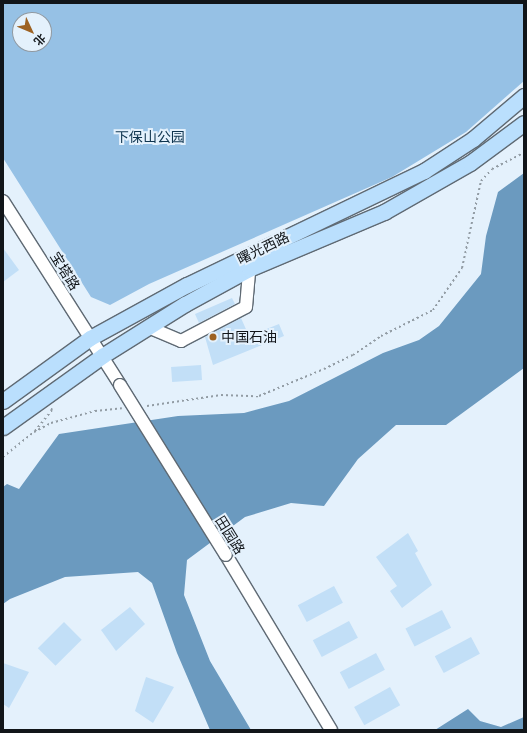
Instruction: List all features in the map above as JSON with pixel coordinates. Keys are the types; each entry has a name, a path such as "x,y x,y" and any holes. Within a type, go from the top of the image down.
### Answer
{"main road":[{"name":"曙光西路","path":"3,401 90,338 187,285 424,171 474,139 524,96"},
{"name":"曙光西路","path":"3,427 102,356 148,327 249,269 384,212 470,162 524,122"}],"street":[{"name":"宝塔路","path":"3,201 102,356"},
{"path":"148,327 182,341 246,307 249,269"},
{"name":"田园路","path":"102,356 226,555 331,730"}],"path":[{"path":"140,407 221,395 259,396 324,369 433,310 462,268 481,181 492,169 524,153"},
{"path":"3,457 34,432 52,410 43,398"},
{"path":"34,432 51,424 95,411 125,408"}],"green space":[{"name":"下保山公园","path":"3,3 524,3 524,81 466,132 392,177 149,284 110,305 91,297 3,158"}],"shaded area":[{"path":"524,173 524,368 446,425 396,425 358,459 324,506 291,503 245,517 187,560 184,595 210,661 251,730 210,730 177,653 152,583 138,572 65,577 10,599 3,604 3,487 7,484 19,489 59,434 178,416 244,413 289,401 383,353 419,340 439,326 481,274 486,236 498,192"},
{"path":"468,709 480,721 501,727 524,717 524,730 435,730"}],"building":[{"path":"3,248 19,270 3,282"},
{"path":"232,298 235,304 199,323 195,314"},
{"path":"241,318 249,336 279,324 284,336 213,365 205,337"},
{"path":"201,365 202,380 172,382 171,367"},
{"path":"408,533 418,551 415,553 432,585 402,608 390,591 397,586 376,557"},
{"path":"334,586 343,603 307,622 298,605"},
{"path":"130,607 145,624 116,651 101,630"},
{"path":"442,610 451,628 415,646 405,629"},
{"path":"349,621 358,638 322,657 313,640"},
{"path":"64,622 82,640 56,666 38,648"},
{"path":"471,637 480,654 444,673 435,656"},
{"path":"376,653 385,670 349,689 340,672"},
{"path":"3,663 29,672 9,708 3,704"},
{"path":"146,677 174,687 153,723 135,711"},
{"path":"390,687 400,705 364,725 354,707"}],"place":[{"name":"中国石油","path":"213,337"}]}
